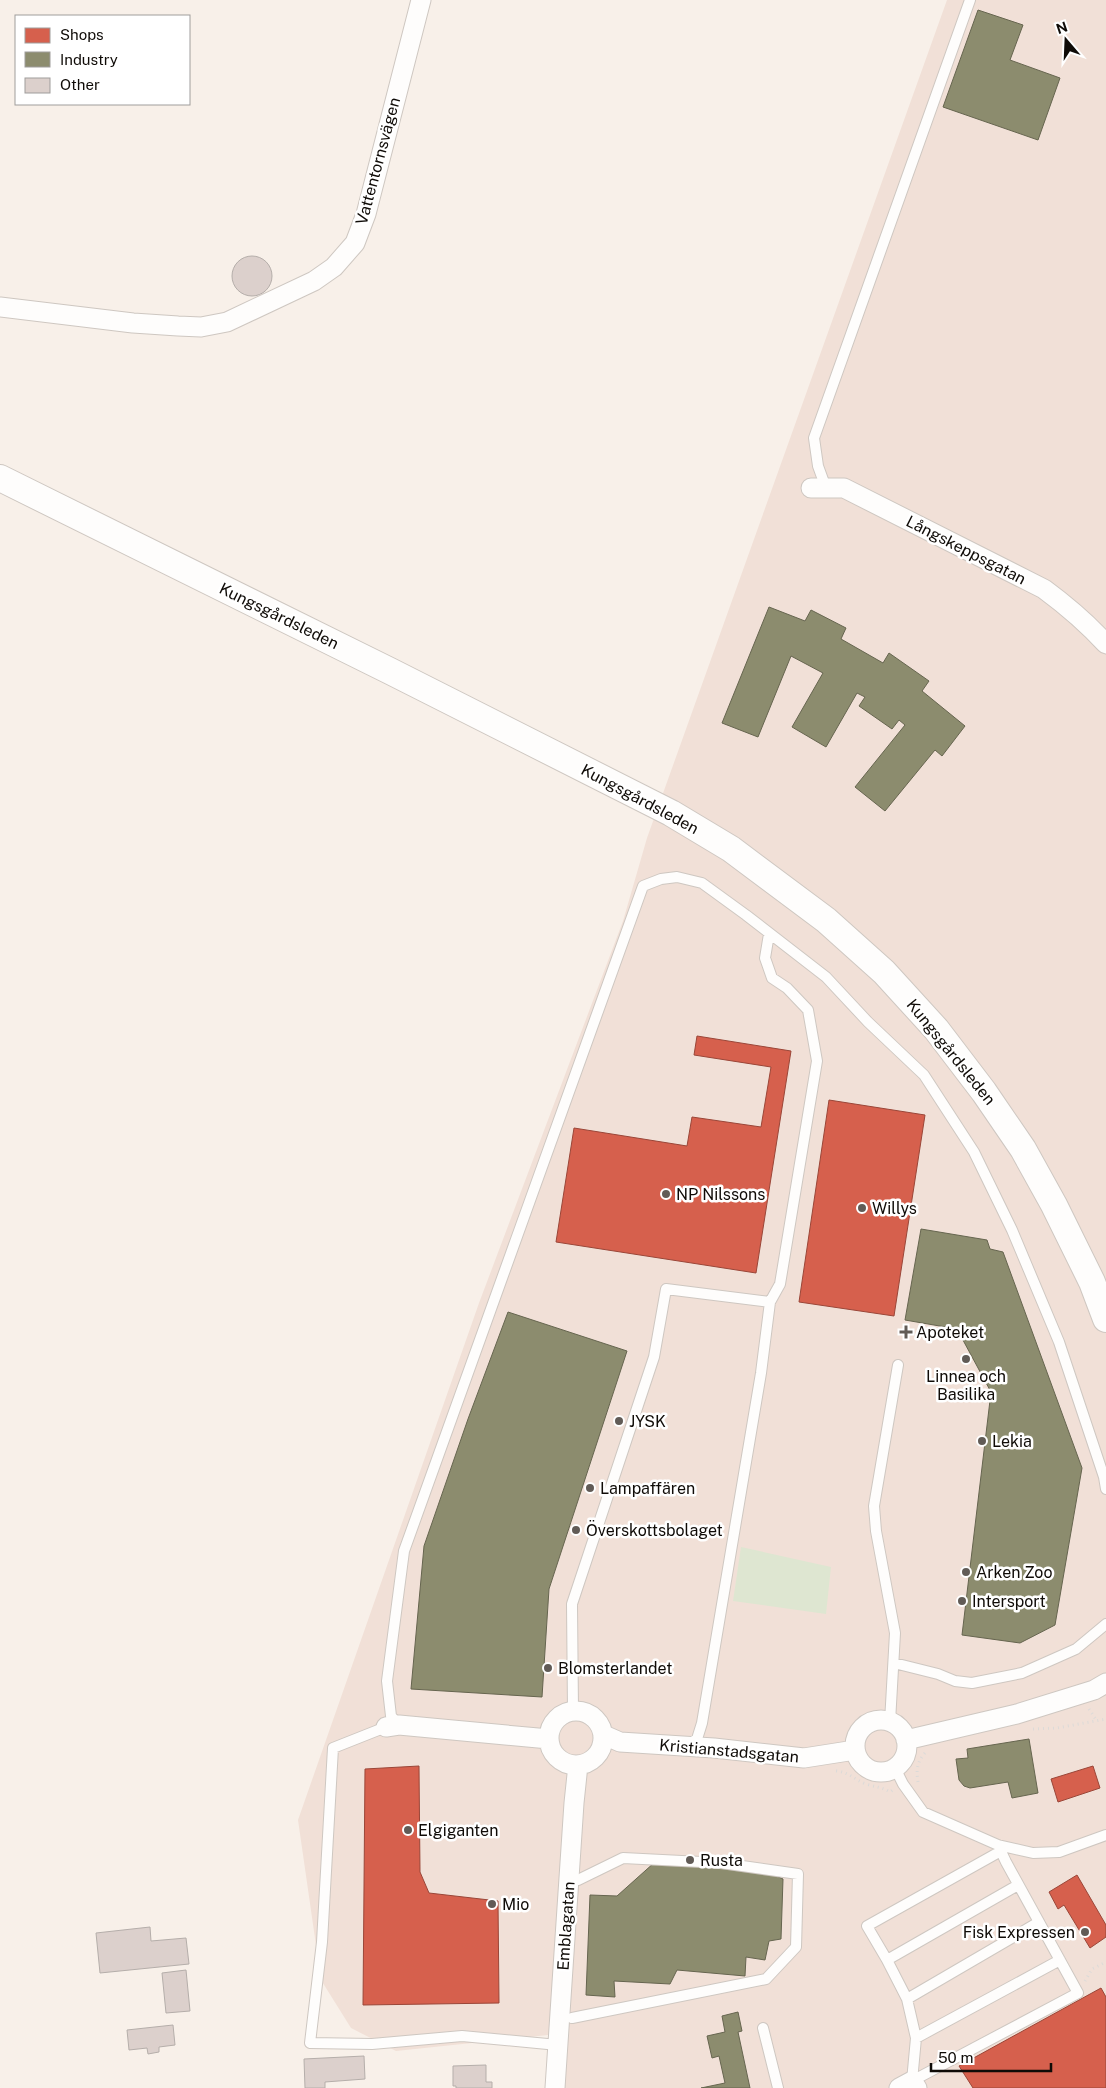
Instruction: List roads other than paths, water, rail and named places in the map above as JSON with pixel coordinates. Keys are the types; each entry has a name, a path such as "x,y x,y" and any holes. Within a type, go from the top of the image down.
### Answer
{"main road":[{"name":"Kungsgårdsleden","path":"0,478 390,671 671,813 731,849 826,920 884,972 936,1029 984,1092 1023,1150 1054,1205 1092,1282 1106,1320"}],"street":[{"name":"Vattentornsvägen","path":"0,307 134,323 202,327 227,322 264,306 314,281 334,267 355,243 366,214 421,0"},
{"name":"Långskeppsgatan","path":"818,488 844,488 1044,590 1075,613 1106,644"},
{"path":"906,1740 1098,1694"},
{"path":"573,1711 582,1711 597,1719 604,1735 600,1752 587,1763 578,1765 562,1761 555,1755 549,1739 553,1723 566,1713 573,1711"},
{"path":"876,1720 890,1722 901,1730 906,1740 905,1756 895,1768 886,1772 872,1771 860,1763 855,1750 856,1737 864,1726 876,1720"},
{"path":"393,1726 549,1739"},
{"name":"Kristianstadsgatan","path":"604,1735 620,1742 714,1748 804,1758 855,1750"},
{"name":"Emblagatan","path":"555,2088 578,1765"}],"lane":[{"path":"818,488 818,466 814,438 970,0"},
{"path":"558,2045 462,2036 372,2044 310,2043 322,1942 333,1748 393,1726 387,1681 404,1551 643,886 661,879 676,877 702,884 746,915 826,977 868,1022 924,1075 974,1152 1012,1230 1060,1342 1104,1477 1106,1489"},
{"path":"683,1747 698,1739 702,1723 761,1373 770,1302 780,1284 817,1061 808,1010 787,988 772,978 764,958 769,934"},
{"path":"573,1711 572,1604 654,1357 666,1289 770,1302"},
{"path":"890,1722 895,1633 876,1530 874,1506 898,1365"},
{"path":"894,1663 938,1674 955,1681 972,1683 1022,1672 1076,1649 1106,1624"},
{"path":"702,1723 703,1737 714,1748"},
{"path":"895,1768 903,1784 923,1812 999,1848 1033,1853 1059,1852 1106,1835"},
{"path":"909,2086 1078,1993 999,1848"},
{"path":"909,2086 916,2038 907,1999 868,1926 999,1848"},
{"path":"572,2018 766,1979 796,1947 798,1874 721,1863 623,1858 578,1880"},
{"path":"887,1960 1018,1885"},
{"path":"907,1999 1039,1922"},
{"path":"916,2038 1060,1960"},
{"path":"763,2028 778,2088"}],"place":[{"name":"NP Nilssons","path":"666,1194"},
{"name":"Willys","path":"862,1208"},
{"name":"Apoteket","path":"906,1332"},
{"name":"Linnea och Basilika","path":"966,1359"},
{"name":"JYSK","path":"619,1421"},
{"name":"Lekia","path":"982,1441"},
{"name":"Lampaffären","path":"590,1488"},
{"name":"Överskottsbolaget","path":"576,1530"},
{"name":"Arken Zoo","path":"966,1572"},
{"name":"Intersport","path":"962,1601"},
{"name":"Blomsterlandet","path":"548,1668"},
{"name":"Elgiganten","path":"408,1830"},
{"name":"Rusta","path":"690,1860"},
{"name":"Mio","path":"492,1904"},
{"name":"Fisk Expressen","path":"1085,1932"}]}
